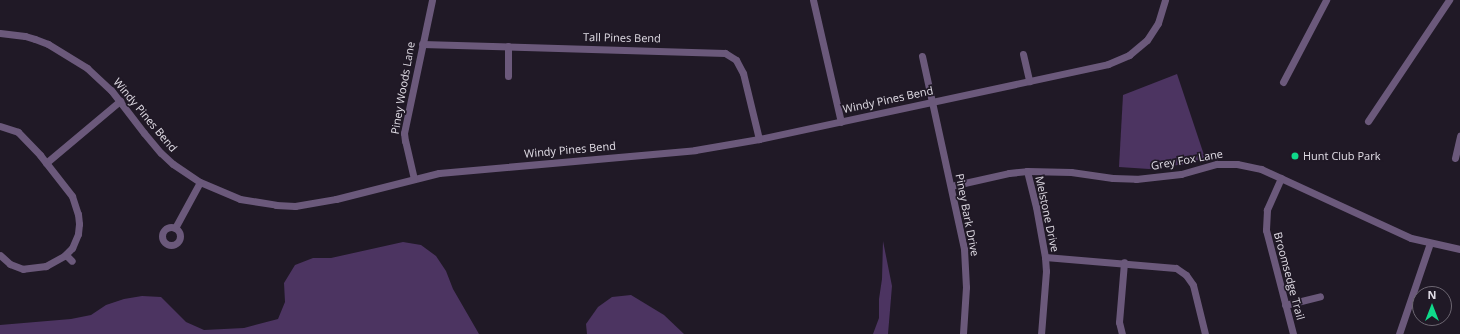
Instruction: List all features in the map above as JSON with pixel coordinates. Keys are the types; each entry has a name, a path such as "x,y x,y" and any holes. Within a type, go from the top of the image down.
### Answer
{"street":[{"name":"Piney Woods Lane","path":"414,179 404,133 432,0"},
{"path":"813,0 841,122"},
{"name":"Windy Pines Bend","path":"0,33 25,36 48,44 68,55 100,78 162,153 173,164 200,182 240,199 276,205 295,206 316,204 414,179 453,171 696,150 759,139 1108,64 1129,55 1147,40 1158,23 1165,0"},
{"path":"1283,82 1326,0"},
{"path":"1368,121 1449,0"},
{"name":"Tall Pines Bend","path":"422,44 725,53 736,60 743,73 759,139"},
{"path":"508,46 508,76"},
{"path":"1023,54 1029,81"},
{"name":"Piney Bark Drive","path":"922,56 964,249 966,287 962,334"},
{"path":"46,163 120,101"},
{"path":"0,126 9,128 24,137 69,192 78,214 78,234 72,248 66,255 46,266 31,269 17,267 10,264 0,255"},
{"path":"1455,158 1460,136"},
{"name":"Grey Fox Lane","path":"951,186 1009,173 1026,171 1070,172 1113,178 1136,179 1181,174 1217,164 1237,164 1261,169 1411,238 1460,249"},
{"name":"Melstone Drive","path":"1026,171 1036,207 1045,257 1046,271 1041,334"},
{"name":"Broomsedge Trail","path":"1281,178 1267,210 1266,230 1293,334"},
{"path":"175,228 200,182"},
{"path":"1399,334 1430,243"},
{"path":"66,255 72,261"},
{"path":"1045,257 1124,262 1172,267 1186,275 1193,285 1205,334"},
{"path":"1122,334 1119,322 1124,262"},
{"path":"1285,305 1320,296"}],"shaded area":[{"path":"1177,74 1205,158 1185,164 1149,169 1119,167 1123,95"},
{"path":"883,241 892,286 888,334 873,334 879,318"},
{"path":"403,242 421,245 436,256 446,271 453,289 479,334 0,334 0,325 71,319 91,315 106,305 124,299 142,296 161,297 186,322 204,330 244,328 278,319 285,302 284,283 295,265 313,258 331,258"},
{"path":"631,295 664,315 684,334 587,334 586,324 598,307 612,297"}],"place":[{"name":"Hunt Club Park","path":"1295,156"}]}
